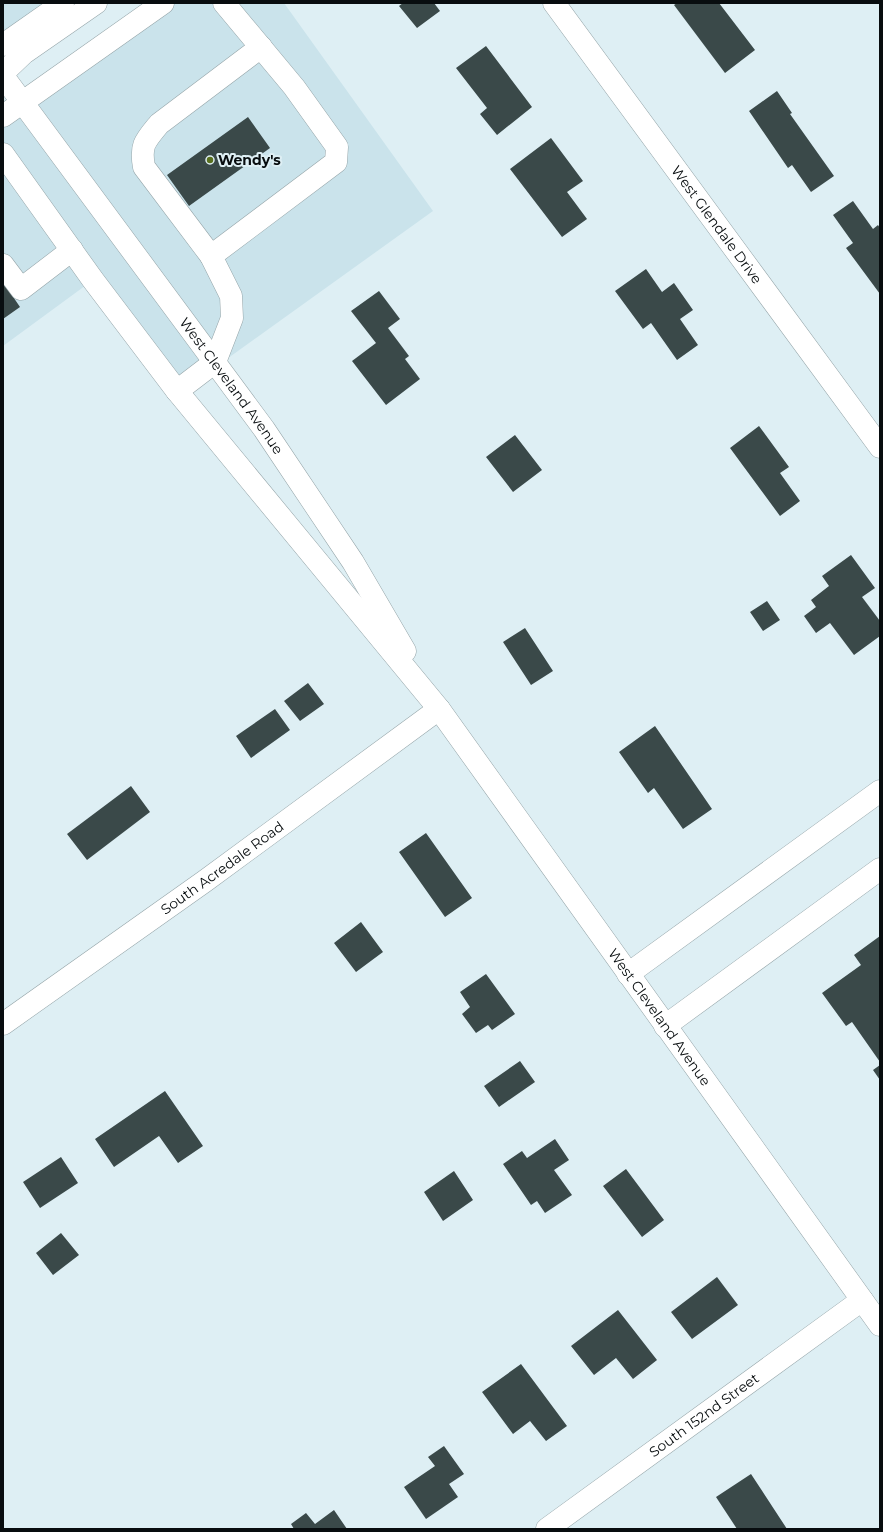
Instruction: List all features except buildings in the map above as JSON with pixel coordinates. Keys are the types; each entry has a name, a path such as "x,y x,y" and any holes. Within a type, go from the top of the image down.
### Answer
{"main road":[{"path":"3,45 63,3"},
{"path":"3,73 24,53 96,3"},
{"path":"3,116 162,3"},
{"path":"212,256 336,162 337,147 294,87 224,3"},
{"name":"West Glendale Drive","path":"554,3 880,446"},
{"path":"177,391 215,362 232,318 231,296 212,256 144,167 142,153 147,139 159,124 261,47"},
{"name":"West Cleveland Avenue","path":"3,76 264,429 353,562 438,709"},
{"name":"West Cleveland Avenue","path":"3,154 177,391 438,709 880,1325"},
{"path":"3,265 20,289 72,250"},
{"name":"South Acredale Road","path":"3,1024 205,881 438,709"},
{"path":"628,974 880,791"},
{"path":"665,1026 880,868"},
{"name":"South 152nd Street","path":"547,1529 862,1300"}],"shaded area":[{"path":"3,3 63,3 3,45"},
{"path":"163,3 284,3 433,211 231,356 177,391 93,280 3,346 3,116"}],"place":[{"name":"Wendy's","path":"210,160"}]}
